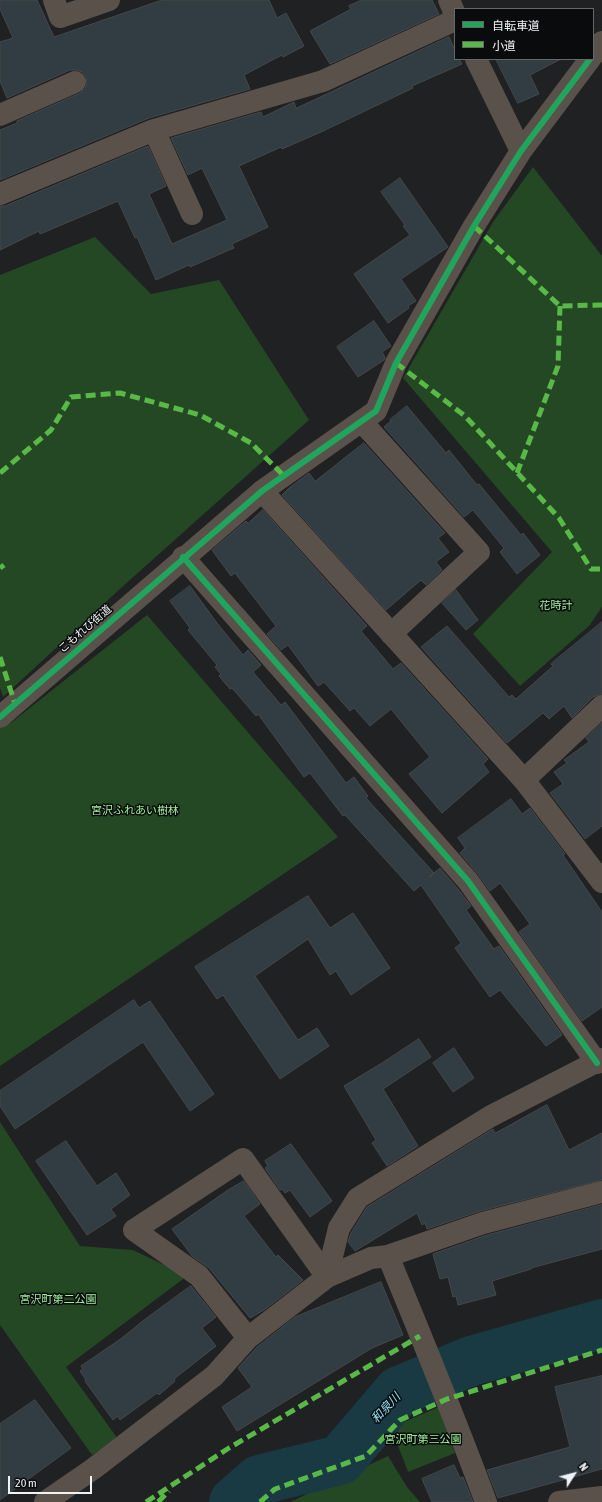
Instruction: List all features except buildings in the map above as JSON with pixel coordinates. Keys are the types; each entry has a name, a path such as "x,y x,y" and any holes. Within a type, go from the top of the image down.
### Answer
{"street":[{"path":"54,0 60,17 109,0"},
{"path":"449,0 454,12"},
{"path":"0,194 154,130 323,81 454,20"},
{"path":"594,53 602,42"},
{"path":"476,60 521,151"},
{"name":"こもれび街道","path":"0,717 183,557 262,491 376,411 396,363 474,226 521,151 589,60"},
{"path":"0,115 75,82"},
{"path":"154,130 192,214"},
{"path":"362,422 479,552 391,634"},
{"path":"262,491 524,780 602,882"},
{"path":"183,557 468,882 599,1061 491,1116 358,1198 340,1228 327,1276"},
{"path":"524,780 602,706"},
{"path":"248,1338 199,1276 134,1230 242,1159 327,1276"},
{"path":"45,1502 93,1469 214,1376 248,1338 327,1276 371,1258 388,1256 483,1223 602,1192"},
{"path":"388,1256 424,1347 447,1399 486,1502"},
{"path":"559,1502 602,1497"}],"green space":[{"name":"花時計","path":"533,167 602,256 602,607 589,626 520,686 473,634 552,552 403,378 493,222"},
{"path":"95,237 151,294 219,280 309,420 122,587 3,697 0,688 0,275"},
{"name":"宮沢ふれあい樹林","path":"147,615 338,837 0,1066 0,727 12,722"},
{"name":"宮沢町第二公園","path":"0,1122 80,1246 133,1250 187,1276 66,1367 118,1439 92,1455 0,1325"},
{"name":"宮沢町第三公園","path":"439,1407 455,1453 408,1472 392,1430 399,1424"},
{"path":"388,1456 407,1487 420,1502 290,1502"}],"waterway":[{"name":"和泉川","path":"234,1502 259,1480 340,1460 399,1391 471,1361 602,1324"}],"marked path":[{"path":"474,226 560,306 602,305"},
{"path":"517,473 558,366 560,306"},
{"path":"396,363 465,416 559,518 591,569 602,569"},
{"path":"0,473 51,430 71,397 120,393 200,415 251,443 284,476"},
{"path":"0,568 4,565"},
{"path":"0,657 15,704"},
{"path":"146,1502 229,1448 420,1336"},
{"path":"260,1502 275,1489 366,1456 400,1420 447,1399 602,1350"},
{"path":"158,1502 169,1491"}],"cycle path":[{"path":"0,717 262,491 376,411 396,363 474,226 521,151 589,60"},
{"path":"183,557 468,881 597,1063"}]}
